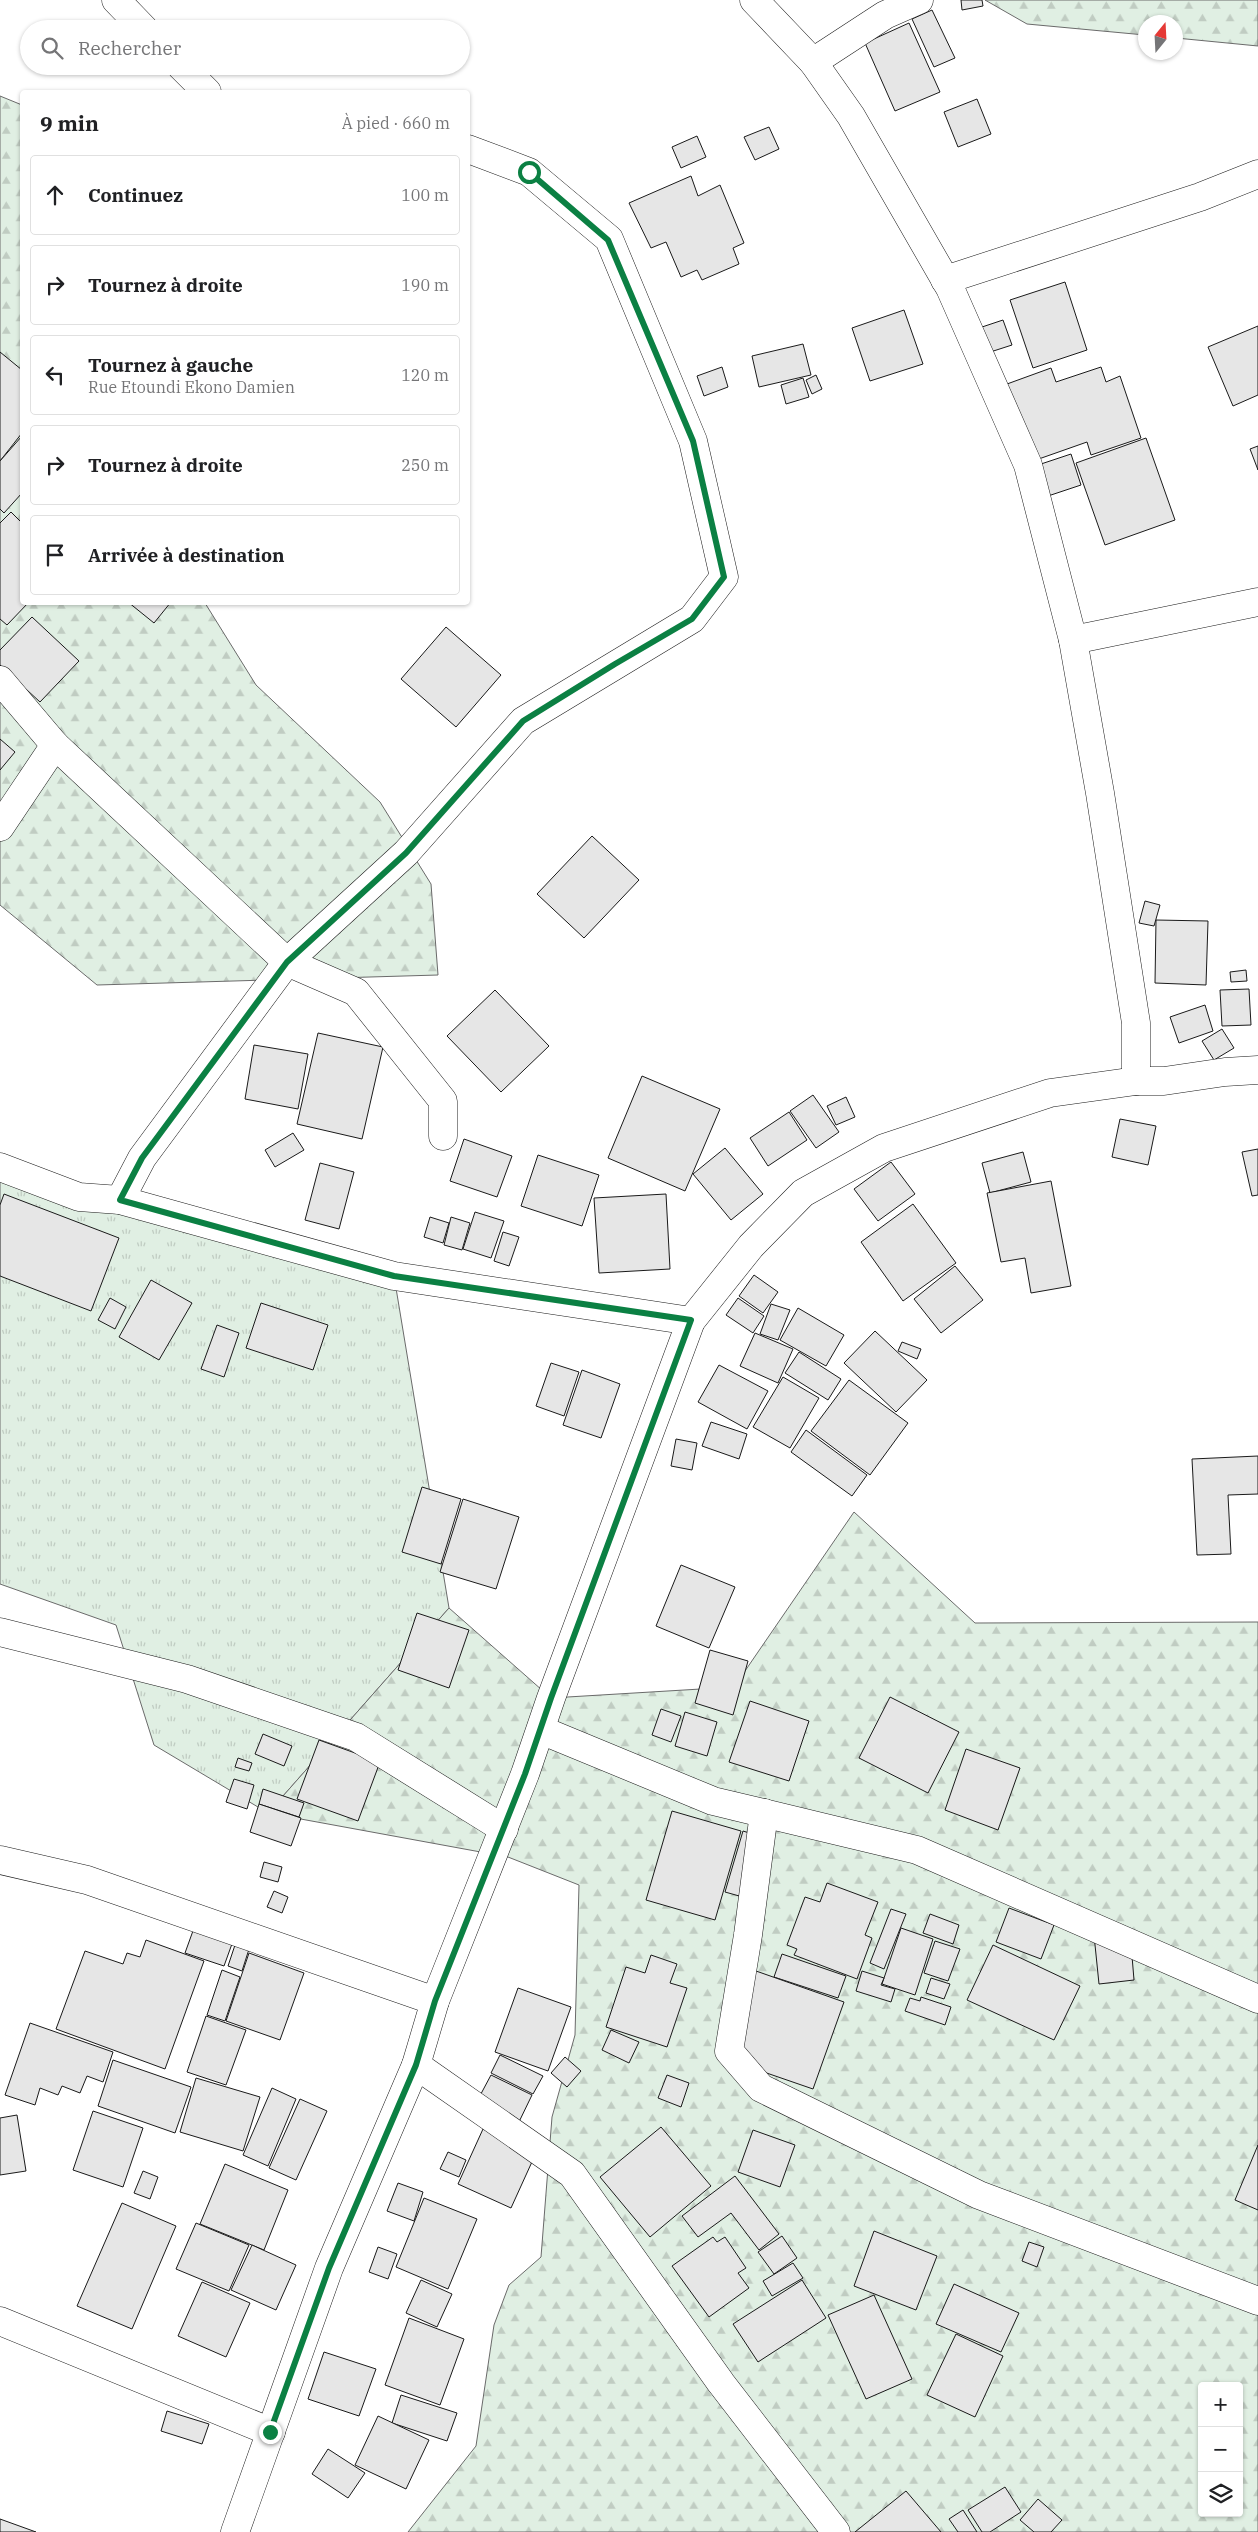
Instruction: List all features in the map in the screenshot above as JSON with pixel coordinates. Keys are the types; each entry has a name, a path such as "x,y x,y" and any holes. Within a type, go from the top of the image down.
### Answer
{"street":[{"path":"116,0 135,20"},
{"path":"754,0 813,62 851,116 945,280 1028,465 1073,640 1100,793 1136,1023 1136,1081"},
{"path":"813,62 885,15 919,0"},
{"path":"190,75 205,90"},
{"path":"120,1200 142,1158 287,962 406,853 523,721 692,619 724,577 693,441 608,240 529,172 470,150"},
{"path":"945,280 1200,196 1258,174"},
{"path":"1073,640 1258,602"},
{"path":"0,680 55,745 287,962 356,992 443,1101 443,1136"},
{"path":"0,827 55,745"},
{"path":"235,2532 329,2268 416,2065 435,2001 504,1829 691,1320 751,1246 803,1193 884,1148 1050,1093 1136,1081 1164,1081 1225,1072 1258,1070"},
{"path":"0,1167 79,1197 120,1200 394,1276 691,1320"},
{"path":"0,1632 187,1679 356,1737 504,1829"},
{"path":"541,1730 713,1801 918,1850 1258,1999"},
{"path":"764,1813 748,1935 728,2051 761,2088 979,2195 1258,2301"},
{"path":"0,1860 87,1880 435,2001"},
{"path":"416,2065 572,2174 721,2383 836,2532"},
{"path":"0,2321 270,2432"}],"green space":[{"path":"985,0 1258,0 1258,46 1183,39 1183,15 1138,15 1138,34 1027,24"},
{"path":"0,96 20,104 20,605 206,605 256,685 380,802 431,884 438,975 97,985 0,905"},
{"path":"0,1167 394,1276 449,1608 268,1813 154,1745 116,1625 0,1584"},
{"path":"854,1512 975,1623 1258,1622 1258,2532 408,2532 476,2446 494,2325 509,2285 541,2257 552,2117 575,2035 579,1885 508,1857 268,1813 449,1608 551,1698 734,1687"}],"building":[{"path":"961,0 982,0 983,6 962,10"},
{"path":"932,10 955,58 934,67 912,19"},
{"path":"909,23 940,92 895,111 865,43"},
{"path":"977,99 991,134 958,147 944,112"},
{"path":"769,127 779,149 755,160 744,137"},
{"path":"697,136 706,157 681,168 672,147"},
{"path":"691,176 698,196 720,185 744,243 733,248 739,264 702,280 697,270 681,277 666,242 651,248 629,203"},
{"path":"1065,282 1087,350 1033,368 1010,300"},
{"path":"904,310 923,364 870,381 852,328"},
{"path":"1003,320 1012,345 981,355 973,330"},
{"path":"1258,326 1258,395 1233,406 1208,347"},
{"path":"803,344 811,375 759,387 752,356"},
{"path":"0,352 20,368 20,436 0,461"},
{"path":"722,367 728,387 704,396 697,376"},
{"path":"1101,367 1106,382 1120,376 1141,438 1091,455 1087,442 1033,461 1007,384 1051,368 1056,382"},
{"path":"816,375 822,389 812,394 806,380"},
{"path":"803,378 809,397 786,404 781,385"},
{"path":"20,438 20,495 4,513 0,509 0,461"},
{"path":"1146,438 1175,520 1105,545 1076,463"},
{"path":"1258,446 1258,470 1250,449"},
{"path":"1071,454 1081,485 1048,496 1038,465"},
{"path":"11,512 20,521 20,605 26,605 7,625 0,619 0,523"},
{"path":"132,605 169,605 154,623"},
{"path":"32,617 79,661 40,702 0,665 0,650"},
{"path":"446,627 501,675 456,727 401,679"},
{"path":"0,739 15,752 0,770"},
{"path":"592,836 639,880 584,938 537,894"},
{"path":"1145,901 1160,905 1154,926 1139,923"},
{"path":"1156,920 1208,921 1206,985 1155,983"},
{"path":"1246,970 1247,981 1231,982 1230,972"},
{"path":"1249,989 1251,1025 1222,1026 1220,990"},
{"path":"495,990 549,1046 501,1092 447,1036"},
{"path":"1205,1005 1213,1031 1179,1043 1170,1017"},
{"path":"1222,1029 1234,1048 1214,1060 1202,1041"},
{"path":"318,1033 383,1047 362,1139 297,1124"},
{"path":"254,1045 308,1054 298,1109 245,1099"},
{"path":"642,1076 720,1109 685,1191 608,1158"},
{"path":"813,1095 839,1132 816,1148 790,1111"},
{"path":"846,1097 855,1117 836,1125 827,1106"},
{"path":"789,1112 807,1140 768,1166 750,1138"},
{"path":"1120,1119 1156,1126 1148,1165 1112,1157"},
{"path":"293,1133 304,1150 275,1167 265,1150"},
{"path":"464,1139 512,1156 497,1197 450,1181"},
{"path":"725,1148 763,1194 731,1220 693,1174"},
{"path":"1258,1149 1258,1195 1252,1196 1242,1152"},
{"path":"1023,1152 1031,1182 990,1193 982,1163"},
{"path":"538,1155 599,1175 582,1226 521,1206"},
{"path":"891,1162 915,1194 878,1221 854,1189"},
{"path":"320,1163 354,1172 339,1229 305,1220"},
{"path":"1051,1181 1071,1286 1031,1293 1025,1258 1001,1262 987,1193"},
{"path":"4,1194 119,1238 91,1311 0,1276 0,1205"},
{"path":"666,1194 670,1269 599,1273 594,1198"},
{"path":"913,1204 956,1263 903,1301 861,1242"},
{"path":"475,1212 504,1221 491,1258 463,1249"},
{"path":"430,1217 449,1223 443,1243 424,1237"},
{"path":"451,1217 470,1223 462,1250 444,1245"},
{"path":"503,1232 519,1237 509,1266 494,1261"},
{"path":"955,1266 983,1300 941,1333 914,1299"},
{"path":"754,1275 778,1292 763,1313 739,1296"},
{"path":"151,1280 192,1303 159,1360 119,1337"},
{"path":"110,1298 126,1307 115,1329 98,1320"},
{"path":"738,1298 764,1316 753,1333 726,1315"},
{"path":"261,1303 328,1325 313,1370 246,1348"},
{"path":"771,1304 790,1310 778,1340 760,1334"},
{"path":"798,1308 844,1335 826,1366 780,1340"},
{"path":"217,1325 239,1333 224,1377 201,1369"},
{"path":"875,1331 927,1380 896,1412 844,1363"},
{"path":"755,1333 793,1349 778,1383 740,1366"},
{"path":"902,1342 921,1349 917,1359 898,1351"},
{"path":"799,1352 841,1379 828,1400 785,1373"},
{"path":"551,1363 579,1372 564,1416 536,1406"},
{"path":"719,1365 768,1391 747,1429 698,1402"},
{"path":"582,1370 620,1384 601,1438 563,1425"},
{"path":"783,1377 819,1398 790,1448 753,1427"},
{"path":"849,1380 908,1423 870,1475 811,1431"},
{"path":"711,1422 747,1434 739,1459 702,1446"},
{"path":"806,1430 867,1475 852,1496 791,1452"},
{"path":"676,1439 697,1443 692,1470 671,1466"},
{"path":"1258,1456 1258,1494 1228,1495 1231,1554 1197,1555 1192,1459"},
{"path":"422,1487 461,1499 441,1564 402,1552"},
{"path":"463,1499 519,1517 496,1589 440,1572"},
{"path":"681,1565 735,1587 709,1648 656,1626"},
{"path":"417,1613 469,1630 449,1688 398,1670"},
{"path":"710,1650 748,1661 733,1715 695,1703"},
{"path":"890,1697 959,1732 928,1793 859,1758"},
{"path":"750,1701 809,1721 789,1781 729,1762"},
{"path":"661,1709 681,1716 671,1742 652,1735"},
{"path":"685,1712 717,1722 707,1756 675,1746"},
{"path":"263,1734 292,1746 284,1766 255,1754"},
{"path":"319,1740 380,1762 358,1821 297,1799"},
{"path":"966,1749 1020,1768 998,1830 945,1810"},
{"path":"238,1758 252,1763 249,1771 235,1767"},
{"path":"234,1779 254,1785 247,1809 226,1802"},
{"path":"263,1789 304,1803 299,1817 259,1804"},
{"path":"259,1804 301,1818 291,1846 250,1832"},
{"path":"672,1811 741,1831 715,1920 646,1900"},
{"path":"743,1831 768,1839 750,1899 725,1892"},
{"path":"264,1862 282,1867 278,1882 260,1877"},
{"path":"827,1883 878,1902 865,1935 872,1938 857,1979 794,1955 797,1949 787,1945 805,1897 820,1902"},
{"path":"274,1891 288,1897 282,1913 267,1907"},
{"path":"1009,1908 1054,1925 1041,1959 996,1942"},
{"path":"891,1909 906,1914 884,1969 870,1963"},
{"path":"930,1914 959,1925 953,1944 923,1933"},
{"path":"194,1928 233,1941 224,1966 185,1953"},
{"path":"901,1928 933,1939 915,1995 882,1984"},
{"path":"1130,1932 1134,1980 1099,1984 1094,1935"},
{"path":"146,1940 204,1961 165,2069 56,2029 85,1951 123,1964 127,1953 140,1957"},
{"path":"935,1941 960,1949 948,1981 924,1973"},
{"path":"236,1942 250,1946 242,1971 228,1966"},
{"path":"993,1945 1080,1986 1054,2040 967,2000"},
{"path":"249,1953 304,1973 280,2040 226,2021"},
{"path":"782,1954 846,1976 838,1998 774,1977"},
{"path":"651,1955 677,1964 670,1983 687,1988 667,2047 606,2027 626,1967 645,1973"},
{"path":"222,1970 240,1977 225,2021 207,2015"},
{"path":"756,1971 844,2002 813,2089 726,2059"},
{"path":"862,1971 884,1978 881,1985 895,1989 891,2002 856,1991"},
{"path":"931,1978 950,1984 944,1999 926,1993"},
{"path":"518,1988 571,2007 548,2071 495,2052"},
{"path":"921,1997 951,2007 945,2025 905,2011 910,1998 920,2001"},
{"path":"206,2016 246,2030 226,2085 187,2072"},
{"path":"30,2023 113,2052 103,2082 87,2076 80,2093 62,2086 58,2095 40,2088 35,2105 5,2095"},
{"path":"611,2030 639,2042 629,2063 602,2050"},
{"path":"500,2055 543,2076 533,2094 491,2073"},
{"path":"565,2057 581,2071 567,2087 551,2073"},
{"path":"113,2060 191,2087 175,2133 98,2106"},
{"path":"491,2075 532,2095 517,2126 475,2105"},
{"path":"667,2075 689,2083 681,2107 658,2098"},
{"path":"196,2078 260,2097 243,2151 180,2132"},
{"path":"272,2088 296,2099 268,2166 243,2155"},
{"path":"300,2099 327,2111 296,2180 269,2168"},
{"path":"93,2111 143,2128 123,2187 73,2170"},
{"path":"17,2115 26,2171 0,2175 0,2118"},
{"path":"661,2127 711,2186 650,2237 600,2177"},
{"path":"483,2129 536,2153 511,2208 458,2184"},
{"path":"753,2130 795,2145 780,2187 738,2172"},
{"path":"1258,2145 1258,2210 1235,2200"},
{"path":"448,2152 466,2160 459,2177 440,2169"},
{"path":"225,2164 288,2190 264,2250 200,2224"},
{"path":"143,2171 158,2177 150,2199 134,2193"},
{"path":"735,2176 779,2234 759,2250 731,2213 698,2237 682,2216"},
{"path":"398,2183 423,2192 414,2221 387,2211"},
{"path":"424,2198 477,2219 448,2289 396,2267"},
{"path":"122,2203 176,2226 132,2329 77,2306"},
{"path":"196,2223 249,2245 229,2291 176,2269"},
{"path":"874,2231 937,2256 916,2310 854,2286"},
{"path":"782,2236 797,2258 774,2274 758,2252"},
{"path":"713,2237 717,2242 725,2237 746,2268 738,2273 749,2288 709,2317 672,2266"},
{"path":"1029,2242 1044,2247 1037,2267 1022,2261"},
{"path":"252,2245 296,2265 276,2310 231,2290"},
{"path":"378,2247 397,2254 388,2279 369,2272"},
{"path":"793,2263 803,2278 772,2296 763,2281"},
{"path":"421,2280 452,2294 437,2327 406,2313"},
{"path":"802,2280 826,2318 758,2362 733,2324"},
{"path":"202,2282 250,2303 226,2357 178,2336"},
{"path":"954,2284 1019,2313 1001,2352 936,2324"},
{"path":"874,2295 912,2379 866,2399 828,2315"},
{"path":"409,2318 464,2339 440,2405 385,2385"},
{"path":"956,2334 1003,2356 975,2417 927,2395"},
{"path":"324,2352 376,2369 359,2416 308,2399"},
{"path":"401,2395 457,2413 447,2441 392,2423"},
{"path":"167,2411 209,2424 202,2444 161,2431"},
{"path":"378,2416 429,2440 406,2489 355,2465"},
{"path":"328,2449 365,2473 348,2498 312,2474"},
{"path":"1005,2487 1021,2512 990,2532 982,2532 968,2510"},
{"path":"906,2491 941,2532 855,2532"},
{"path":"1038,2499 1062,2520 1051,2532 1034,2532 1020,2520"},
{"path":"963,2510 977,2532 958,2532 949,2519"},
{"path":"0,2519 36,2532 0,2532"}],"route":[{"path":"270,2432 329,2268 416,2065 435,2001 525,1774 551,1698 691,1320 394,1276 120,1200 142,1158 287,962 406,853 523,721 692,619 724,577 693,441 608,240 529,172"}]}
